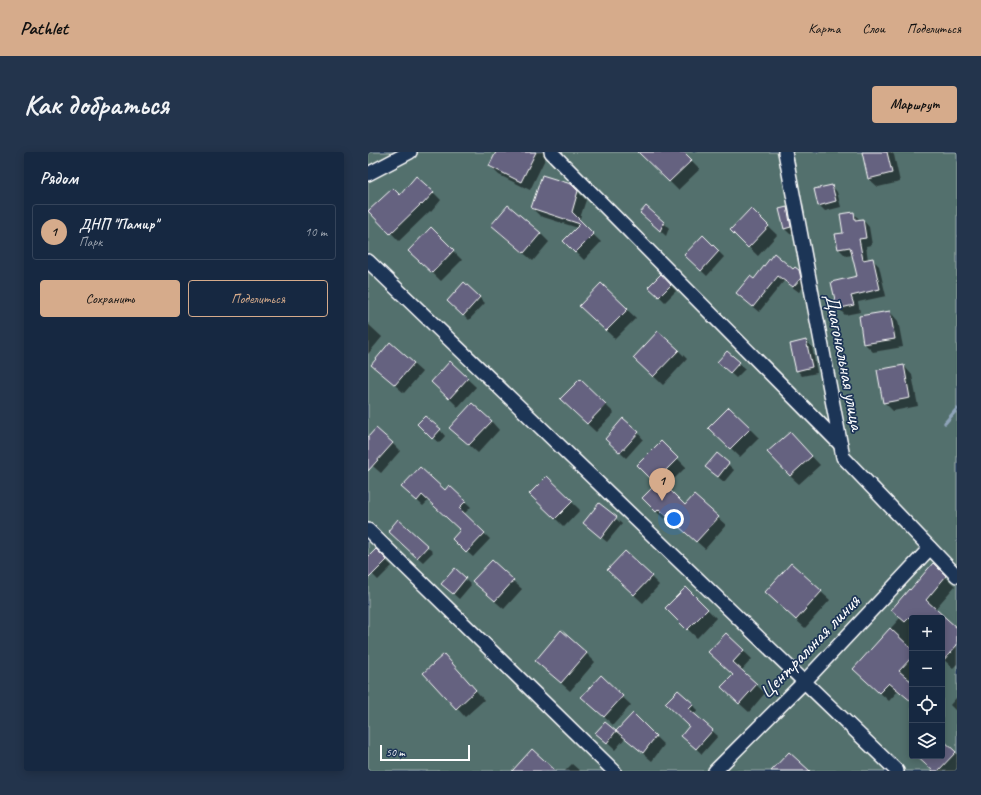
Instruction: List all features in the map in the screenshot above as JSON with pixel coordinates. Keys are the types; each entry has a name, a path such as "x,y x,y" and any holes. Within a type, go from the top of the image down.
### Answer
{"street":[{"path":"368,174 410,152"},
{"path":"551,152 841,445"},
{"name":"Диагональная улица","path":"785,152 843,457 957,576"},
{"path":"368,261 897,771"},
{"path":"368,530 614,771"},
{"name":"Центральная линия","path":"715,771 805,681 930,548"}],"green space":[{"path":"368,152 957,152 957,771 368,771"}],"building":[{"path":"496,152 536,152 521,182 489,166"},
{"path":"638,152 684,152 692,160 669,182"},
{"path":"862,152 887,152 892,173 868,179"},
{"path":"542,175 571,184 578,191 572,212 594,234 575,253 563,241 580,224 531,208"},
{"path":"416,176 434,192 390,234 368,211 393,188 400,195"},
{"path":"832,185 836,201 818,206 814,189"},
{"path":"508,205 541,233 524,253 491,225"},
{"path":"646,206 664,222 660,231 640,213"},
{"path":"787,207 791,227 784,229 779,209"},
{"path":"751,208 769,226 748,248 730,230"},
{"path":"854,212 855,220 863,219 866,238 859,239 863,260 873,258 880,289 851,296 854,305 837,309 831,282 857,276 850,247 838,249 835,234 843,233 840,214"},
{"path":"431,227 454,250 432,273 408,251"},
{"path":"703,235 719,251 701,271 684,255"},
{"path":"774,253 793,269 795,267 799,270 801,278 793,287 778,276 753,307 736,293 750,276 754,279"},
{"path":"661,274 671,285 659,297 648,287"},
{"path":"464,282 480,297 463,316 447,301"},
{"path":"601,283 628,309 606,331 579,306"},
{"path":"890,311 895,339 863,344 859,316"},
{"path":"658,331 679,350 653,377 633,358"},
{"path":"806,340 812,367 796,371 790,344"},
{"path":"390,342 414,363 395,385 371,365"},
{"path":"727,351 740,362 730,373 717,362"},
{"path":"450,361 468,378 449,399 431,382"},
{"path":"904,365 910,398 883,403 877,370"},
{"path":"580,379 606,404 587,424 560,399"},
{"path":"472,403 492,421 469,445 449,428"},
{"path":"729,407 751,428 730,449 708,428"},
{"path":"425,416 441,429 432,439 417,424"},
{"path":"623,418 639,432 620,453 605,439"},
{"path":"376,428 393,443 368,471 368,437"},
{"path":"790,432 812,456 790,476 767,452"},
{"path":"661,441 678,458 654,482 637,465"},
{"path":"717,453 729,463 718,477 705,467"},
{"path":"420,467 445,490 449,485 466,501 459,508 485,533 466,553 452,539 460,530 422,495 417,501 401,487"},
{"path":"547,476 573,501 555,519 529,494"},
{"path":"660,480 685,505 694,495 719,517 696,542 659,509 656,512 642,498"},
{"path":"599,503 617,517 601,538 583,523"},
{"path":"398,519 428,546 417,558 388,531"},
{"path":"376,549 387,560 368,579 368,557"},
{"path":"625,551 652,576 634,595 607,570"},
{"path":"492,560 514,580 495,601 472,581"},
{"path":"791,563 822,591 796,620 765,592"},
{"path":"933,563 946,576 926,600 943,615 909,615 909,618 905,622 891,610 909,589 910,590"},
{"path":"455,568 466,578 453,594 441,584"},
{"path":"686,587 708,609 687,630 665,608"},
{"path":"945,617 957,628 957,645 945,659"},
{"path":"890,628 909,646 909,660 899,671 909,679 909,700 889,683 879,693 853,669"},
{"path":"561,630 587,653 561,683 535,661"},
{"path":"726,633 744,650 733,662 757,684 739,704 721,687 733,675 708,652"},
{"path":"444,654 476,690 456,709 423,673"},
{"path":"601,675 623,696 604,717 581,697"},
{"path":"678,690 694,704 689,709 713,730 696,749 681,736 689,726 665,703"},
{"path":"633,713 656,736 643,753 616,731"},
{"path":"605,722 616,731 607,743 595,733"},
{"path":"945,742 956,752 938,771 933,771 919,759 945,759"},
{"path":"532,749 556,771 512,771"},
{"path":"789,752 810,771 771,771"}],"waterway":[{"path":"945,423 957,409"}],"place":[{"name":"ДНП \"Памир\"","path":"662,501"}]}
